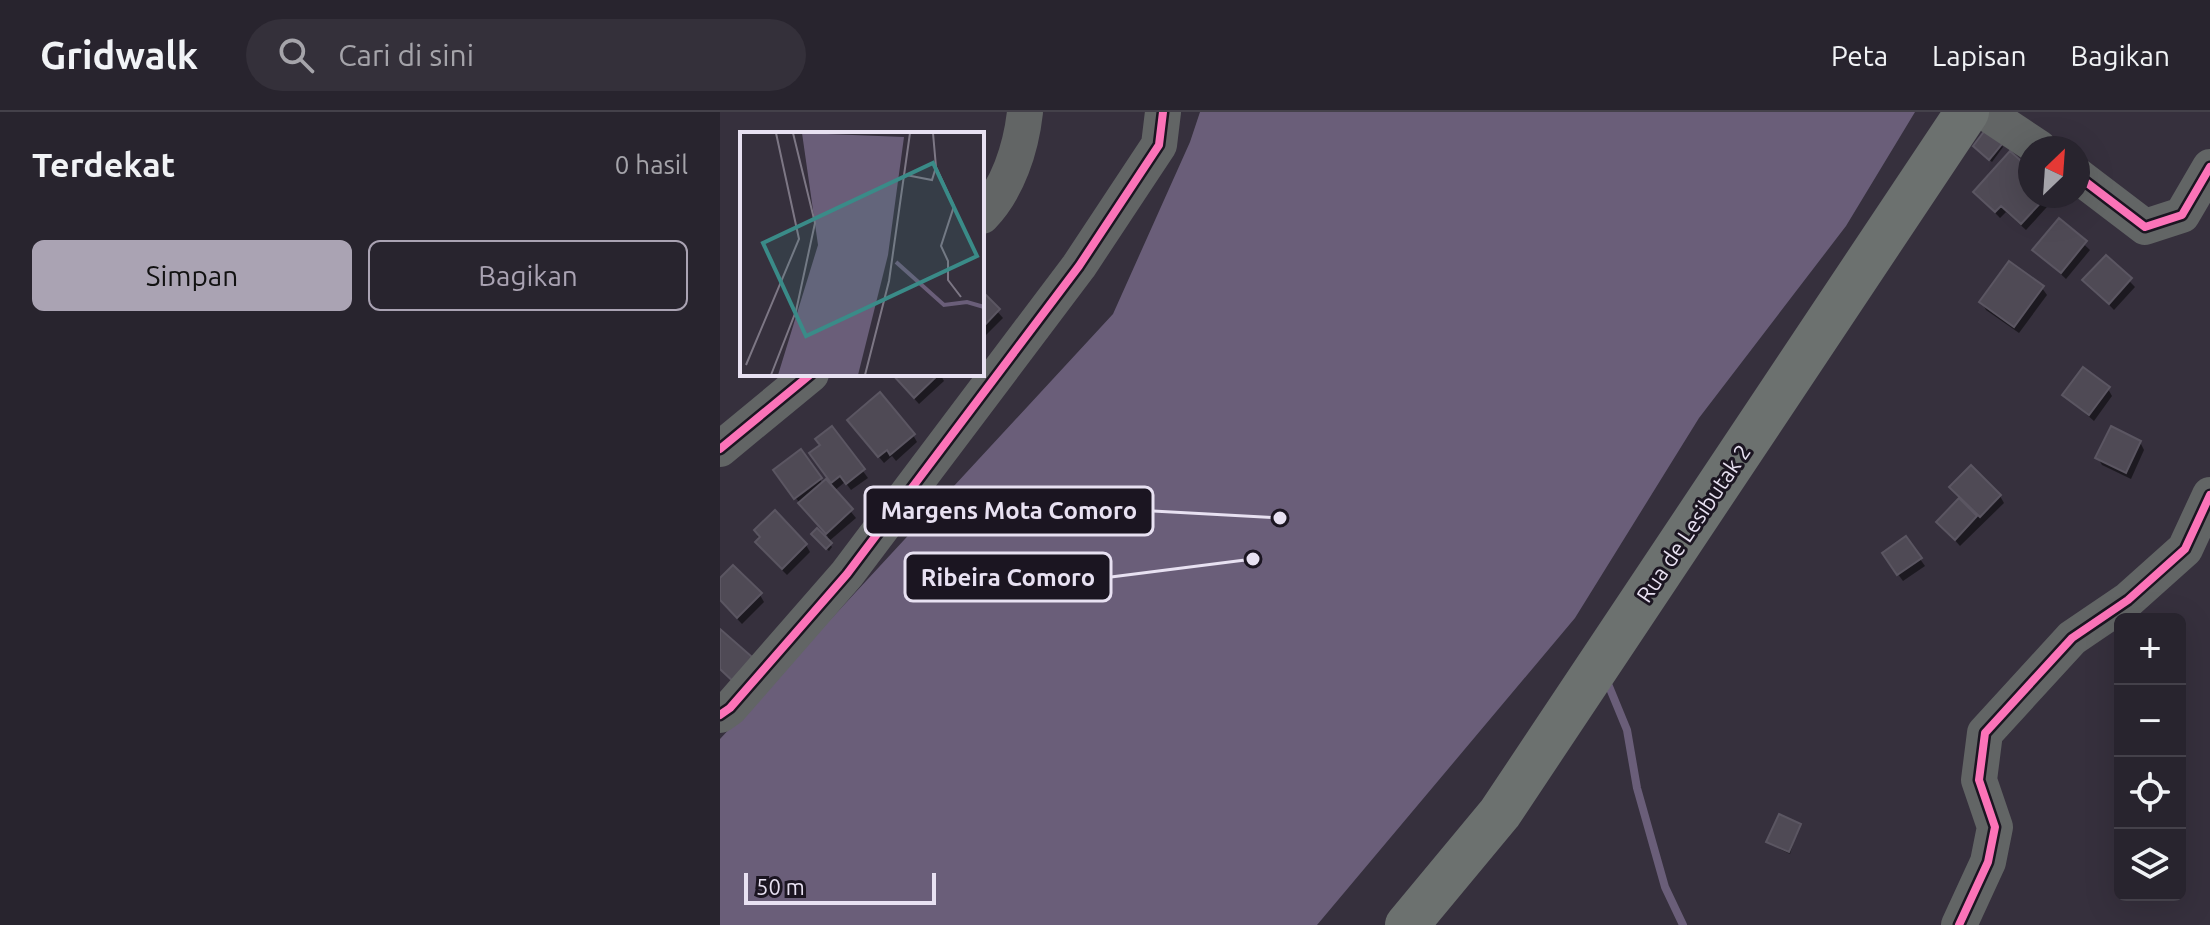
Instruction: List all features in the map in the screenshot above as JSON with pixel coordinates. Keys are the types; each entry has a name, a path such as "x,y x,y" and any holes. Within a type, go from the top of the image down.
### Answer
{"main road":[{"name":"Rua de Lesibutak 2","path":"1407,925 1500,813 1967,112"}],"street":[{"path":"984,214 993,205 1021,145 1025,112"},
{"path":"720,715 730,708 847,574 1079,266 1159,145 1163,112"},
{"path":"1985,112 2021,136"},
{"path":"2090,185 2145,227 2182,215 2210,167"},
{"path":"720,449 809,376"},
{"path":"1959,925 1988,862 1995,827 1979,780 1985,733 2072,638 2128,600 2185,549 2210,495"}],"shaded area":[{"path":"1200,112 1915,112 1846,226 1699,418 1575,618 1317,925 720,925 720,739 1113,314 1190,142"}],"building":[{"path":"1986,129 2003,143 1989,160 1973,146"},
{"path":"2010,151 2018,158 2018,208 2036,208 2021,224 2001,206 1995,212 1973,192"},
{"path":"2059,218 2087,241 2061,273 2032,250"},
{"path":"2106,255 2132,278 2109,304 2082,280"},
{"path":"2009,261 2044,286 2014,327 1979,302"},
{"path":"984,293 1000,309 984,326"},
{"path":"2083,367 2110,387 2089,415 2062,395"},
{"path":"894,376 937,376 914,398"},
{"path":"880,392 915,434 890,455 887,450 878,457 847,420"},
{"path":"832,426 865,469 846,484 840,476 831,483 809,453 820,445 815,439"},
{"path":"2111,426 2141,441 2126,473 2095,458"},
{"path":"801,449 822,478 794,499 773,470"},
{"path":"1971,465 2001,495 1980,517 1949,487"},
{"path":"826,479 853,509 826,534 798,503"},
{"path":"1959,498 1977,516 1955,540 1936,522"},
{"path":"775,510 807,544 782,569 755,542 760,537 754,530"},
{"path":"817,528 832,543 826,549 811,534"},
{"path":"1906,536 1922,558 1897,575 1882,553"},
{"path":"733,565 762,593 737,618 720,600 720,578"},
{"path":"720,629 759,663 738,686 720,669"},
{"path":"1779,814 1801,824 1789,852 1766,842"}],"waterway":[{"path":"1606,679 1627,730 1637,788 1665,887 1683,925"}],"cycle path":[{"path":"720,715 730,708 847,574 1079,266 1159,145 1163,112"},
{"path":"2090,185 2145,227 2182,215 2210,167"},
{"path":"720,449 809,376"},
{"path":"1959,925 1988,862 1995,827 1979,780 1985,733 2072,638 2128,600 2185,549 2210,495"}],"place":[{"name":"Margens Mota Comoro","path":"1280,518"},
{"name":"Ribeira Comoro","path":"1253,559"}]}
